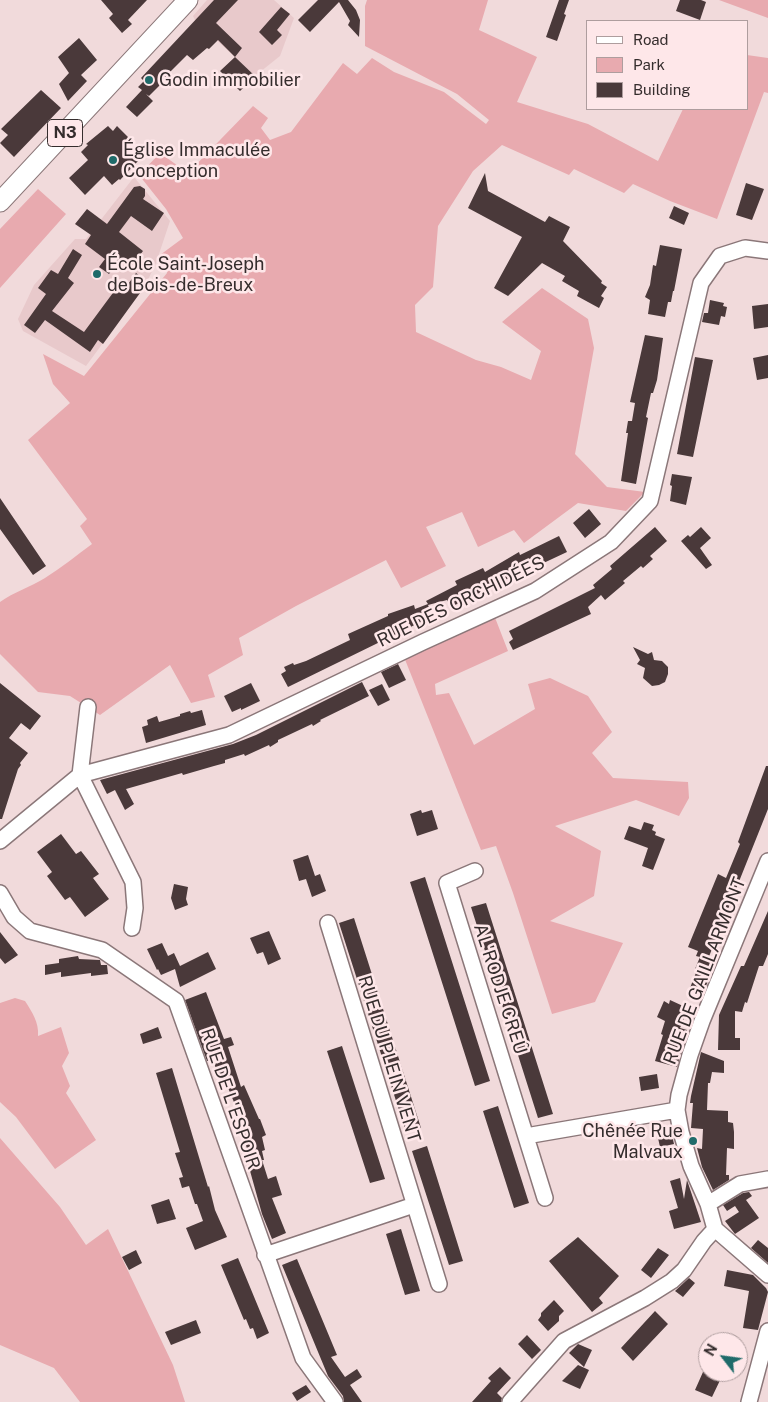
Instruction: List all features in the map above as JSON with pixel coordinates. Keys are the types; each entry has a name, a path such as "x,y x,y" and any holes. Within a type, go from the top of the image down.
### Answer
{"main road":[{"name":"N3","path":"0,202 188,0"}],"street":[{"name":"RUE DES ORCHIDÉES","path":"0,841 80,775 229,735 423,642 535,591 611,542 650,501 701,283 720,256 745,248 768,251"},
{"path":"88,706 80,775 133,882 136,908 132,928"},
{"name":"RUE DE GAILLARMONT","path":"715,1229 708,1204 691,1166 680,1132 677,1110 679,1095 702,1021 768,861"},
{"name":"AL'RODJE CREÛ","path":"475,871 447,883 545,1198"},
{"name":"RUE DE L'ESPOIR","path":"0,893 14,917 30,930 102,950 176,1002 303,1358 335,1402"},
{"name":"RUE DU PLEIN VENT","path":"328,923 439,1284"},
{"path":"526,1136 677,1110"},
{"path":"708,1204 740,1184 768,1179"},
{"path":"265,1255 414,1205"},
{"path":"510,1402 564,1340 645,1298 672,1281 684,1270 704,1241 715,1229 768,1275"},
{"path":"749,1402 768,1331"}],"shaded area":[{"path":"207,0 274,0 294,18 280,56 255,76 195,20 193,16"},
{"name":"École Saint-Joseph de Bois-de-Breux","path":"134,177 170,221 156,263 145,286 86,366 23,331 18,319 34,285 75,239 86,239"}],"green space":[{"path":"367,0 488,0 479,30 537,57 517,102 588,124 658,161 683,110 748,110 748,55 768,58 768,93 764,92 717,219 633,184 624,193 574,169 569,175 502,145 473,171 438,226 433,287 415,305 416,332 476,360 501,367 531,380 541,351 502,322 542,288 588,319 594,348 575,454 607,487 645,492 626,511 578,503 524,543 514,530 478,547 462,512 426,527 446,566 401,588 386,560 296,606 239,638 243,655 208,675 215,697 191,703 170,665 100,715 70,696 38,692 0,654 0,602 45,578 92,544 80,526 87,519 28,440 70,403 53,384 43,354 84,376 167,273 168,263 160,255 183,238 166,209 139,175 160,153 188,173 253,106 268,118 261,128 270,140 291,132 343,63 357,74 372,58 394,72 444,92 486,124 489,120 457,94 365,46 365,6"},
{"path":"719,0 768,0 768,18"},
{"path":"38,189 66,214 0,288 0,229"},
{"path":"494,615 508,651 435,684 436,695 449,693 474,745 535,709 528,684 550,678 588,696 612,732 592,753 613,778 688,782 689,798 679,816 636,800 555,826 601,851 594,896 550,921 623,943 595,1002 552,1014 496,846 481,850 404,657"},
{"path":"15,998 25,1001 30,1009 36,1022 38,1036 61,1027 69,1053 62,1066 70,1086 66,1093 96,1140 55,1169 16,1117 0,1102 0,1003"},
{"path":"0,1138 60,1207 86,1245 108,1229 173,1365 185,1402 80,1402 54,1368 0,1345"}],"building":[{"path":"101,0 147,0 128,20 132,24 122,33 109,18 113,14"},
{"path":"214,0 238,0 216,23 242,48 235,57 218,40 193,60 187,55 149,96 146,94 153,101 137,117 126,107 142,90 138,87 144,81 141,78"},
{"path":"318,0 348,0 356,10 360,20 359,37 348,25 350,21 339,2 310,32 298,20"},
{"path":"559,0 569,0 557,41 546,37"},
{"path":"680,0 701,0 706,2 700,20 676,11"},
{"path":"281,7 290,14 277,30 282,35 272,45 259,32"},
{"path":"79,38 97,60 81,75 87,81 68,101 59,84 69,73 58,57"},
{"path":"235,57 255,76 240,91 220,71"},
{"path":"41,90 61,108 14,157 0,143 8,135 1,129"},
{"name":"Église Immaculée Conception","path":"108,126 113,131 117,126 132,141 132,152 139,160 120,180 112,185 104,176 85,195 69,178 88,160 81,152 88,145 86,144"},
{"path":"485,173 488,191 545,222 549,216 570,227 563,241 602,281 601,283 607,287 601,296 604,298 599,308 577,296 579,291 562,281 565,276 542,263 508,296 494,288 522,237 468,208"},
{"path":"746,183 764,189 752,220 736,215"},
{"path":"140,186 145,189 143,199 164,213 152,231 131,216 119,232 143,251 130,268 119,260 109,274 99,267 105,259 85,244 91,235 75,224 87,209 107,224 134,187"},
{"path":"674,206 689,213 684,225 669,218"},
{"path":"660,245 682,249 674,291 671,302 668,302 665,317 648,314 650,300 645,297 650,285 653,265 656,266"},
{"path":"73,249 82,255 68,278 74,283 52,311 84,332 118,286 124,290 136,273 148,282 103,344 98,340 90,352 45,320 35,333 24,325 46,294 38,288 51,270 58,274"},
{"path":"710,300 724,303 723,306 727,307 725,317 721,316 719,325 702,322 704,313 708,313"},
{"path":"768,304 768,327 754,329 752,306"},
{"path":"645,335 663,338 657,380 653,393 651,393 646,417 648,418 636,484 621,481 628,421 632,421 635,403 630,402"},
{"path":"768,355 768,378 757,380 753,358"},
{"path":"695,357 713,360 693,457 677,454"},
{"path":"672,474 692,477 686,505 670,501"},
{"path":"0,498 46,566 33,575 0,529"},
{"path":"589,509 601,524 585,538 573,523"},
{"path":"655,527 667,541 650,556 653,559 623,581 625,583 605,600 601,595 588,607 591,614 513,650 509,642 513,639 509,631 595,588 593,585 612,569 610,566"},
{"path":"701,527 711,538 700,548 712,565 706,569 681,541 688,535 690,537"},
{"path":"559,536 567,552 519,573 451,607 447,600 428,605 433,616 288,687 281,674 286,671 284,667 306,661 350,640 348,634 388,616 388,614 414,605 415,609 428,604 426,601 457,585 455,581 483,568 485,572 519,552 520,555"},
{"path":"633,647 648,654 652,652 654,660 662,661 668,667 665,682 652,686 643,678 645,668 637,664 640,660"},
{"path":"398,664 406,680 389,688 381,672"},
{"path":"362,682 369,696 320,720 313,726 312,724 278,740 278,742 270,747 269,745 245,756 244,754 225,760 225,763 126,789 134,804 125,810 115,790 107,794 100,780 233,744 256,735"},
{"path":"0,683 41,716 30,730 21,723 9,738 28,753 20,763 21,765 18,769 2,819 0,819"},
{"path":"251,683 260,701 232,712 224,696"},
{"path":"382,684 390,700 378,706 369,690"},
{"path":"202,710 206,725 146,743 142,727 148,725 147,720 157,716 159,722 190,711 191,713"},
{"path":"766,766 768,766 768,809 708,959 696,956 698,951 688,947 718,874 726,878 740,844 738,842"},
{"path":"421,810 422,813 432,810 438,829 417,836 410,814"},
{"path":"644,822 654,825 652,830 656,832 655,835 665,839 653,870 642,866 648,848 624,839 629,826 641,830"},
{"path":"61,834 76,854 81,851 99,874 93,878 109,899 85,917 70,897 65,900 47,876 52,872 37,852"},
{"path":"308,855 315,876 320,874 326,891 312,897 306,879 299,881 293,860"},
{"path":"425,877 490,1081 475,1086 410,882"},
{"path":"174,884 188,887 186,899 188,905 175,910 171,898"},
{"path":"486,903 553,1114 538,1118 471,907"},
{"path":"768,911 768,954 763,966 759,966 747,1003 745,1002 742,1012 735,1011 735,1038 740,1038 740,1050 718,1050 719,1015 741,966 744,966"},
{"path":"354,918 421,1128 406,1132 339,923"},
{"path":"269,931 281,959 268,965 263,952 257,954 250,938"},
{"path":"0,932 18,955 5,964 0,958"},
{"path":"162,943 168,956 174,953 180,966 208,952 216,969 180,987 175,969 161,975 147,949"},
{"path":"78,956 79,959 100,960 101,965 107,965 108,974 91,976 91,973 61,977 61,972 45,975 45,965 59,963 59,959"},
{"path":"700,957 715,963 704,991 690,988"},
{"path":"206,992 224,1039 231,1037 234,1045 228,1047 241,1087 244,1085 266,1135 262,1137 265,1150 262,1151 264,1160 262,1160 268,1179 276,1176 282,1195 272,1198 286,1233 272,1239 262,1214 247,1160 250,1159 240,1125 243,1124 224,1078 219,1079 213,1059 207,1061 185,1000"},
{"path":"670,1000 683,1006 682,1009 687,1011 680,1028 687,1030 677,1067 655,1061 665,1021 657,1017 664,1001 669,1004"},
{"path":"158,1027 162,1038 143,1044 140,1034"},
{"path":"342,1046 385,1179 370,1183 327,1051"},
{"path":"701,1052 724,1061 724,1073 712,1072 710,1083 708,1083 707,1110 728,1111 728,1122 733,1123 734,1132 734,1149 727,1148 726,1175 729,1175 729,1180 713,1190 702,1167 697,1148 702,1149 703,1129 691,1128 693,1103 690,1103"},
{"path":"172,1068 215,1210 227,1237 195,1250 186,1228 203,1221 189,1186 182,1188 179,1178 183,1177 175,1153 180,1152 156,1073"},
{"path":"657,1074 659,1088 641,1091 639,1077"},
{"path":"498,1106 529,1203 514,1208 483,1111"},
{"path":"670,1127 674,1144 660,1147 656,1129"},
{"path":"427,1146 463,1261 449,1265 412,1151"},
{"path":"680,1178 684,1199 687,1180 701,1222 674,1229 669,1211 678,1208 670,1181"},
{"path":"749,1192 752,1196 746,1200 759,1218 735,1234 725,1221 739,1212 735,1206 727,1211 723,1205 743,1193"},
{"path":"169,1199 176,1219 157,1224 151,1205"},
{"path":"401,1229 420,1291 405,1295 386,1234"},
{"path":"578,1237 619,1276 599,1298 603,1303 592,1312 549,1261"},
{"path":"758,1240 768,1248 768,1263 751,1248"},
{"path":"658,1248 669,1255 651,1278 641,1270"},
{"path":"136,1250 142,1263 129,1270 122,1257"},
{"path":"238,1258 269,1333 257,1339 253,1328 250,1329 246,1319 244,1320 221,1265"},
{"path":"297,1259 337,1355 331,1357 345,1377 357,1369 362,1377 350,1385 362,1402 344,1402 343,1396 328,1376 282,1265"},
{"path":"727,1270 753,1275 766,1288 768,1292 758,1330 743,1328 749,1291 724,1286"},
{"path":"689,1278 695,1283 683,1297 675,1291"},
{"path":"554,1300 564,1311 559,1316 559,1321 548,1331 538,1320 541,1313"},
{"path":"655,1311 668,1324 633,1361 621,1348"},
{"path":"196,1320 201,1333 171,1345 165,1332"},
{"path":"527,1335 541,1350 532,1359 518,1344"},
{"path":"578,1344 592,1350 584,1367 569,1353"},
{"path":"578,1365 589,1370 580,1389 562,1381"},
{"path":"500,1367 511,1378 497,1393 502,1398 501,1402 472,1402 491,1381 488,1378"},
{"path":"699,1382 719,1382 712,1397 695,1390"},
{"path":"306,1385 311,1392 297,1401 292,1393"}],"place":[{"name":"Godin immobilier","path":"149,80"},
{"name":"Église Immaculée Conception","path":"113,160"},
{"name":"École Saint-Joseph de Bois-de-Breux","path":"97,274"},
{"name":"Chênée Rue Malvaux","path":"693,1141"}]}
